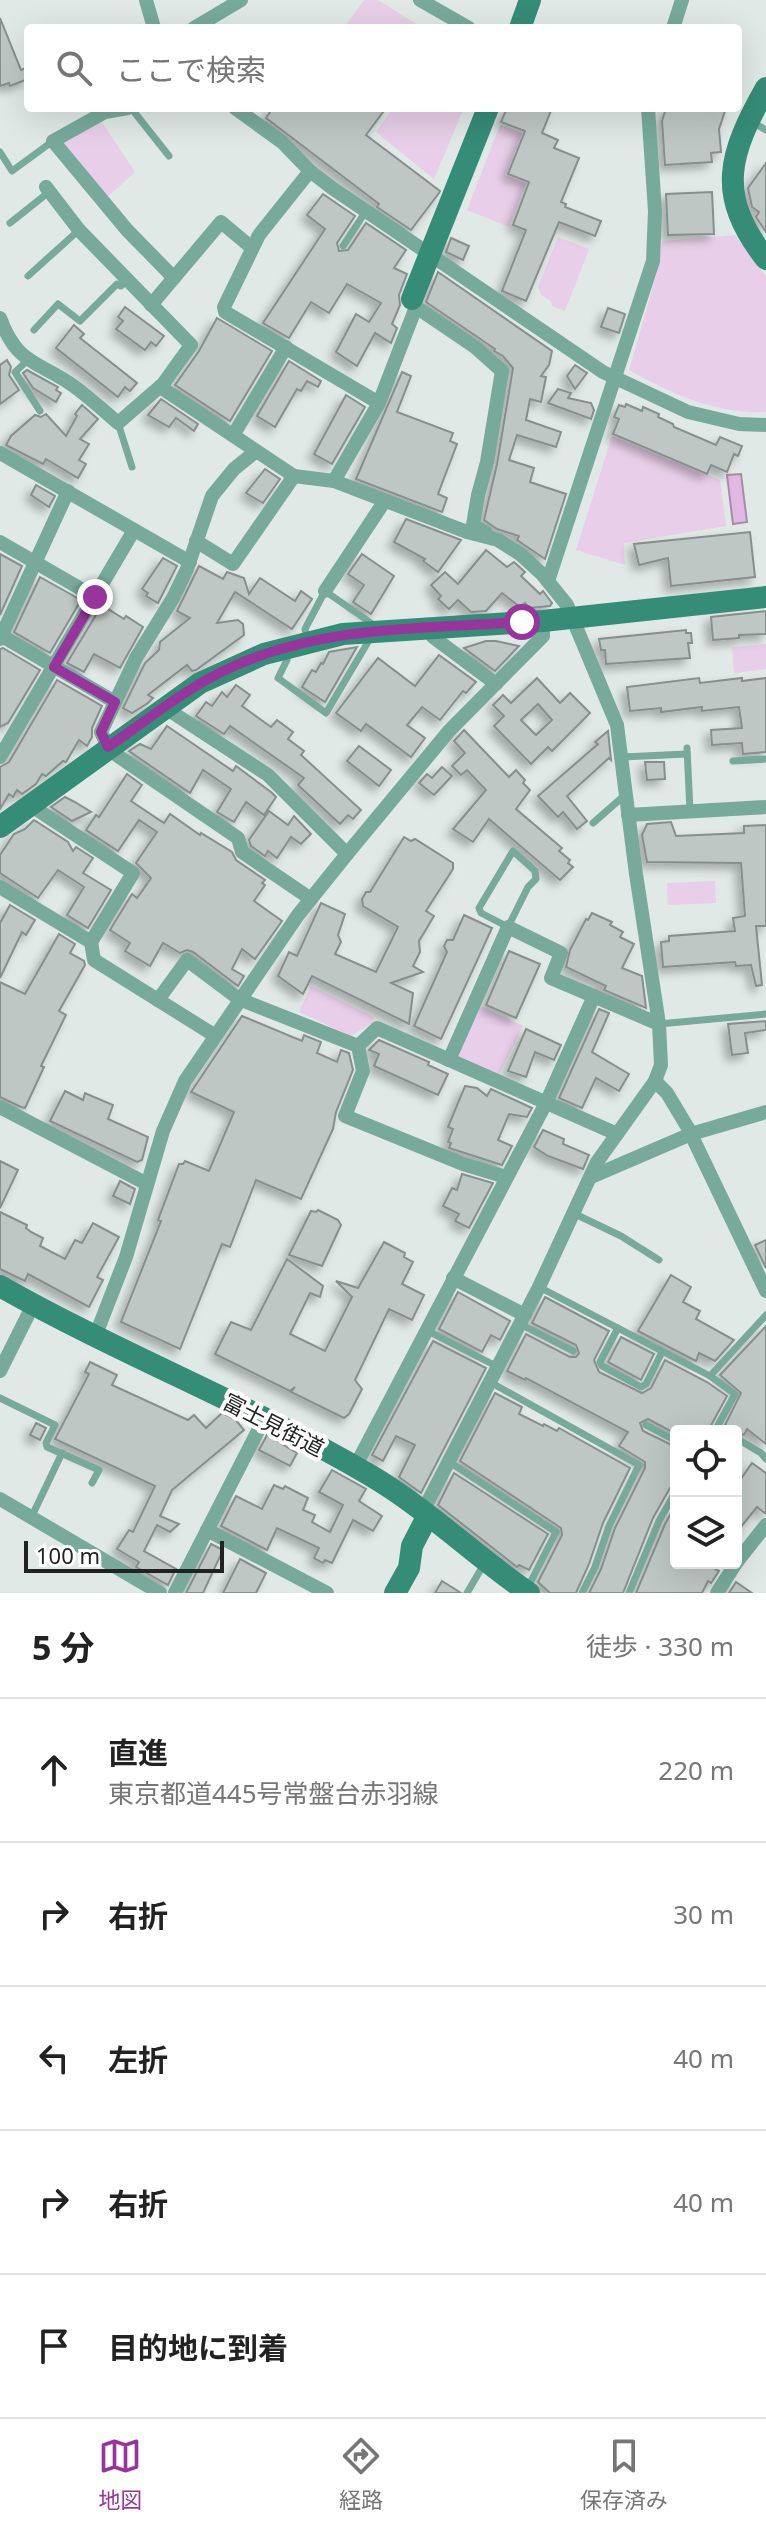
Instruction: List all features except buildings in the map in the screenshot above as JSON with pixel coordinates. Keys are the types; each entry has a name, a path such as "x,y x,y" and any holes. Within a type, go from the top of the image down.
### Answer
{"street":[{"path":"146,0 153,24"},
{"path":"201,24 241,0"},
{"path":"420,0 462,24"},
{"path":"521,24 530,0"},
{"path":"674,24 682,0"},
{"path":"766,88 757,125 736,151 733,182 734,199 746,231 766,259"},
{"path":"105,112 53,141 127,230 174,278"},
{"path":"241,112 282,142 310,171 366,211 615,379 660,401 712,420 766,425"},
{"path":"334,481 379,403 430,254 486,112"},
{"path":"548,581 653,261 655,211 645,112"},
{"path":"310,171 252,248 224,307 225,312 379,403"},
{"path":"0,318 6,333 27,361 73,385 118,423 160,387 191,345 79,230 48,190"},
{"path":"151,305 221,222 252,248"},
{"path":"395,1593 409,1568 412,1546 448,1461 523,1319 602,1155 655,1081 661,1065 659,1024 617,725 567,605 520,554 473,525 502,371 475,347 414,303"},
{"path":"234,434 286,347"},
{"path":"160,387 294,476 334,481 467,532 498,540"},
{"path":"255,452 222,482 207,508 190,562 173,598 136,658 101,732 108,747 118,756 238,838 242,852 311,899"},
{"path":"0,453 190,562"},
{"path":"196,541 233,564 294,476"},
{"path":"68,491 1,637 115,702"},
{"path":"325,591 384,502"},
{"path":"0,757 6,734 54,667 134,530"},
{"path":"0,542 95,597"},
{"path":"0,827 200,683 231,667 298,643 370,631 543,621 766,597"},
{"path":"95,1337 126,1257 178,1094 214,1035 347,854 449,731 543,636 543,621"},
{"path":"431,629 433,637 496,684"},
{"path":"164,707 268,775 347,854"},
{"path":"30,805 133,873 91,942 94,960 214,1035"},
{"path":"628,815 766,807"},
{"path":"0,887 91,942"},
{"path":"449,1060 508,927 561,953 551,978 659,1024"},
{"path":"158,1000 187,960 239,999 358,1046"},
{"path":"355,1467 546,1103 594,996"},
{"path":"358,1046 377,1028 617,1134"},
{"path":"358,1046 363,1071 345,1116 463,1164 506,1177"},
{"path":"655,1081 667,1093 691,1134 766,1291"},
{"path":"0,1107 147,1184"},
{"path":"591,1177 691,1134 766,1112"},
{"path":"453,1278 523,1319"},
{"name":"富士見街道","path":"0,1286 355,1467 528,1592"},
{"path":"0,1371 33,1305"},
{"path":"175,1593 264,1419"},
{"path":"0,1499 160,1593"},
{"path":"742,1558 761,1542 766,1525"},
{"path":"207,1530 327,1593"},
{"path":"717,1593 732,1569"}],"lane":[{"path":"133,112 169,156"},
{"path":"0,152 12,171 53,141"},
{"path":"10,223 48,190"},
{"path":"343,246 366,211"},
{"path":"28,276 79,230"},
{"path":"34,330 58,304 80,321 117,284 121,286 127,280"},
{"path":"27,361 15,372 40,411"},
{"path":"118,423 132,467"},
{"path":"325,591 371,623 368,642 326,713 278,678 325,591"},
{"path":"620,757 687,751 690,811"},
{"path":"733,761 766,759"},
{"path":"593,823 625,795"},
{"path":"513,851 535,871 536,879 528,887 508,927 481,913 479,908 513,851"},
{"path":"659,1024 766,1014"},
{"path":"573,1213 621,1236 659,1260"},
{"path":"539,1287 710,1376 735,1394 721,1425"},
{"path":"710,1376 766,1315"},
{"path":"523,1319 573,1351"},
{"path":"618,1328 600,1362 602,1366 641,1387 646,1384 662,1352"},
{"path":"426,1330 498,1367"},
{"path":"490,1382 639,1465 609,1526 582,1593"},
{"path":"0,1398 55,1425 46,1443 99,1470 92,1483"},
{"path":"646,1425 670,1438"},
{"path":"742,1442 766,1459"},
{"path":"31,1518 62,1453"},
{"path":"448,1461 556,1532 528,1592"},
{"path":"629,1593 659,1521 673,1497"},
{"path":"467,1593 485,1562"}],"shaded area":[{"path":"364,0 378,0 417,24 347,24"},
{"path":"390,112 462,112 434,179 376,132"},
{"path":"101,121 135,172 106,198 62,143"},
{"path":"500,125 522,133 506,175 526,183 509,227 467,210"},
{"path":"735,235 766,276 766,412 730,410 695,401 629,370 657,273 662,241"},
{"path":"558,237 589,249 565,311 552,306 538,287"},
{"path":"612,436 720,480 726,526 624,543 625,565 576,550"},
{"path":"741,474 747,522 733,524 727,475"},
{"path":"766,644 766,669 734,673 732,647"},
{"path":"715,881 716,903 668,905 667,883"},
{"path":"311,986 374,1017 372,1023 351,1036 299,1012"},
{"path":"480,1006 523,1026 499,1075 457,1053"}],"route":[{"path":"95,597 54,667 115,702 101,732 108,747 200,683 231,667 289,646 343,634 522,622"}]}
